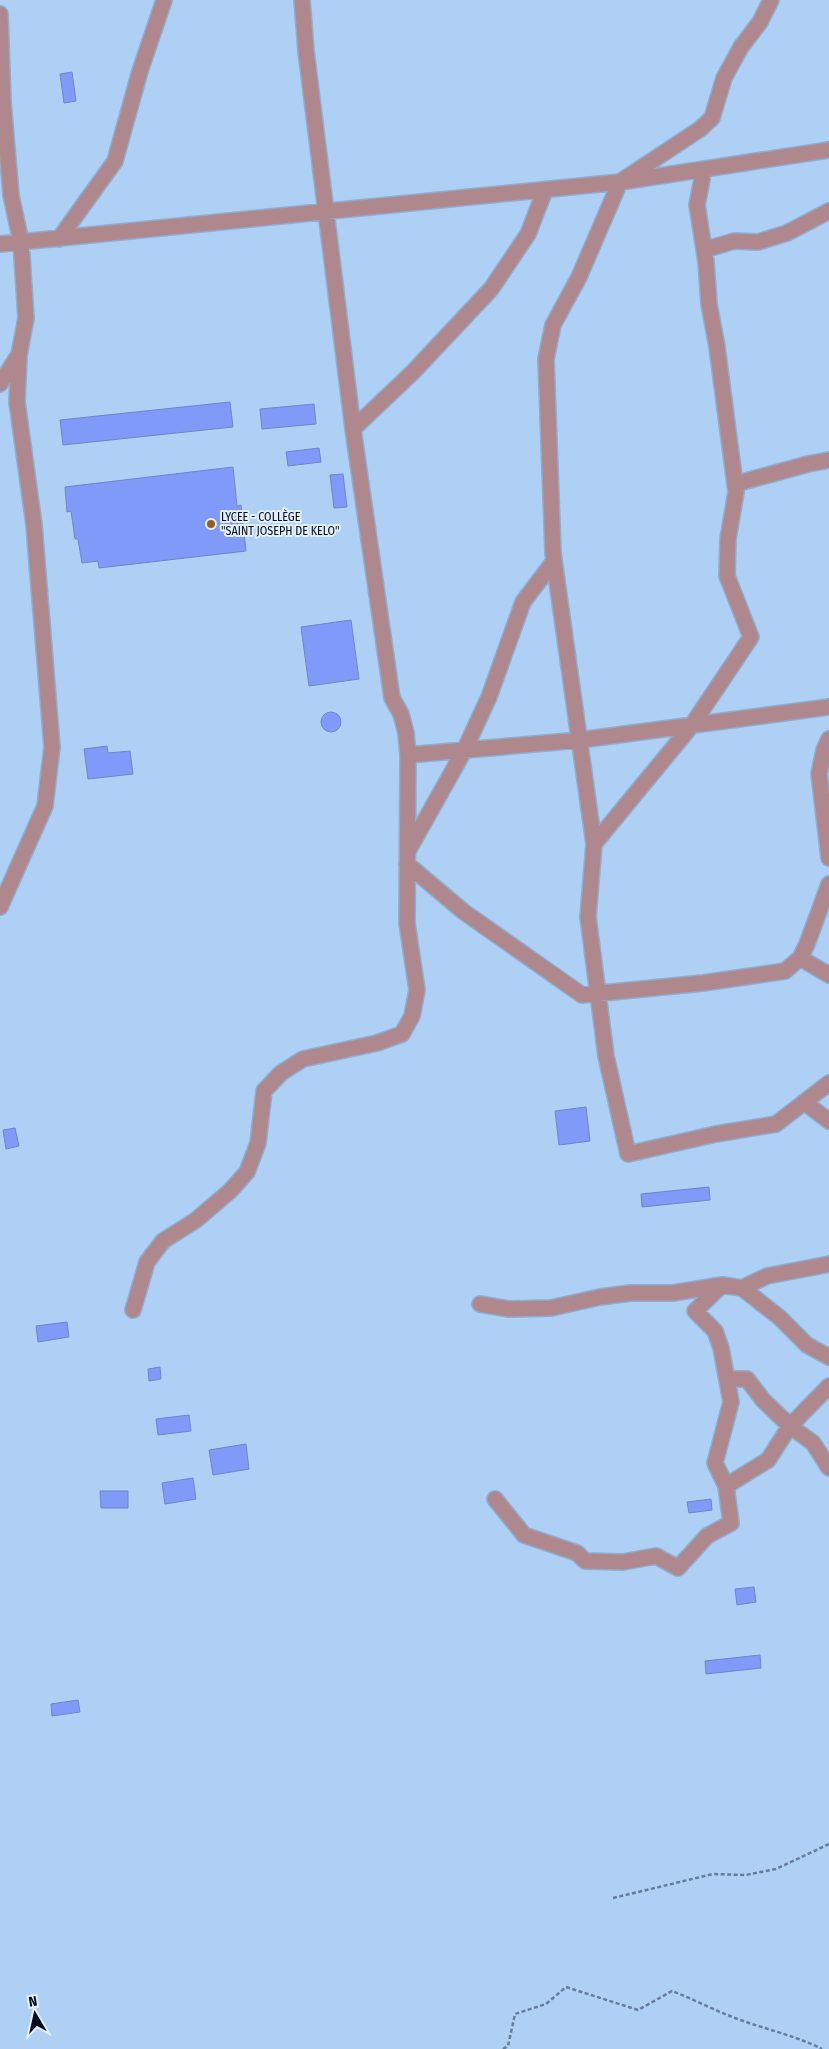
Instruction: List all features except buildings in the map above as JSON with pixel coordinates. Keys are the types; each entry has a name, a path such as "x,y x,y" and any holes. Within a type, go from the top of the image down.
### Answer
{"street":[{"path":"59,239 115,161 140,71 164,0"},
{"path":"134,1310 147,1262 163,1241 196,1220 230,1191 247,1172 258,1143 264,1091 281,1073 303,1059 377,1042 402,1034 412,1016 417,990 407,923 408,755 404,724 392,698 353,428 305,42 302,0"},
{"path":"771,0 760,22 740,47 724,78 712,118 700,129 620,182 579,277 553,325 546,359 554,561 594,844 588,917 597,994 606,1056 628,1154 716,1134 776,1124 829,1083"},
{"path":"0,14 3,102 9,177 21,242 26,318 18,355 17,402 34,525 52,746 45,806 0,907"},
{"path":"0,244 620,182 829,150"},
{"path":"594,844 692,726 751,637 728,576 728,540 736,484 718,347 709,304 704,250 697,205 704,169"},
{"path":"353,428 413,372 490,289 528,234 545,190"},
{"path":"704,250 734,241 758,242 786,233 829,211"},
{"path":"0,384 18,355"},
{"path":"736,484 829,460"},
{"path":"407,858 464,751 489,697 523,602 554,561"},
{"path":"408,755 580,740 829,707"},
{"path":"829,740 824,750 818,774 829,858"},
{"path":"407,858 464,912 582,996 703,983 785,971 800,958 829,884"},
{"path":"800,958 829,975"},
{"path":"804,1102 829,1121"},
{"path":"742,1288 766,1276 829,1264"},
{"path":"495,1499 524,1535 577,1553 585,1561 623,1562 656,1556 678,1568 707,1536 731,1523 726,1486 715,1463 731,1402 727,1379 715,1331 694,1311 722,1285"},
{"path":"480,1304 510,1310 551,1308 600,1297 631,1293 673,1293 722,1285 742,1288 779,1317 807,1346 829,1358"},
{"path":"727,1379 747,1379 763,1400 790,1426 813,1443 829,1468"},
{"path":"726,1486 768,1460 790,1426 829,1386"}],"path":[{"path":"613,1898 713,1874 746,1875 776,1869 829,1844"},
{"path":"503,2049 508,2046 515,2014 546,2004 566,1987 638,2010 672,1991 697,2000 735,2018 802,2039 822,2049"}],"place":[{"name":"LYCEE - COLLÈGE \"SAINT JOSEPH DE KELO\"","path":"211,524"}]}
